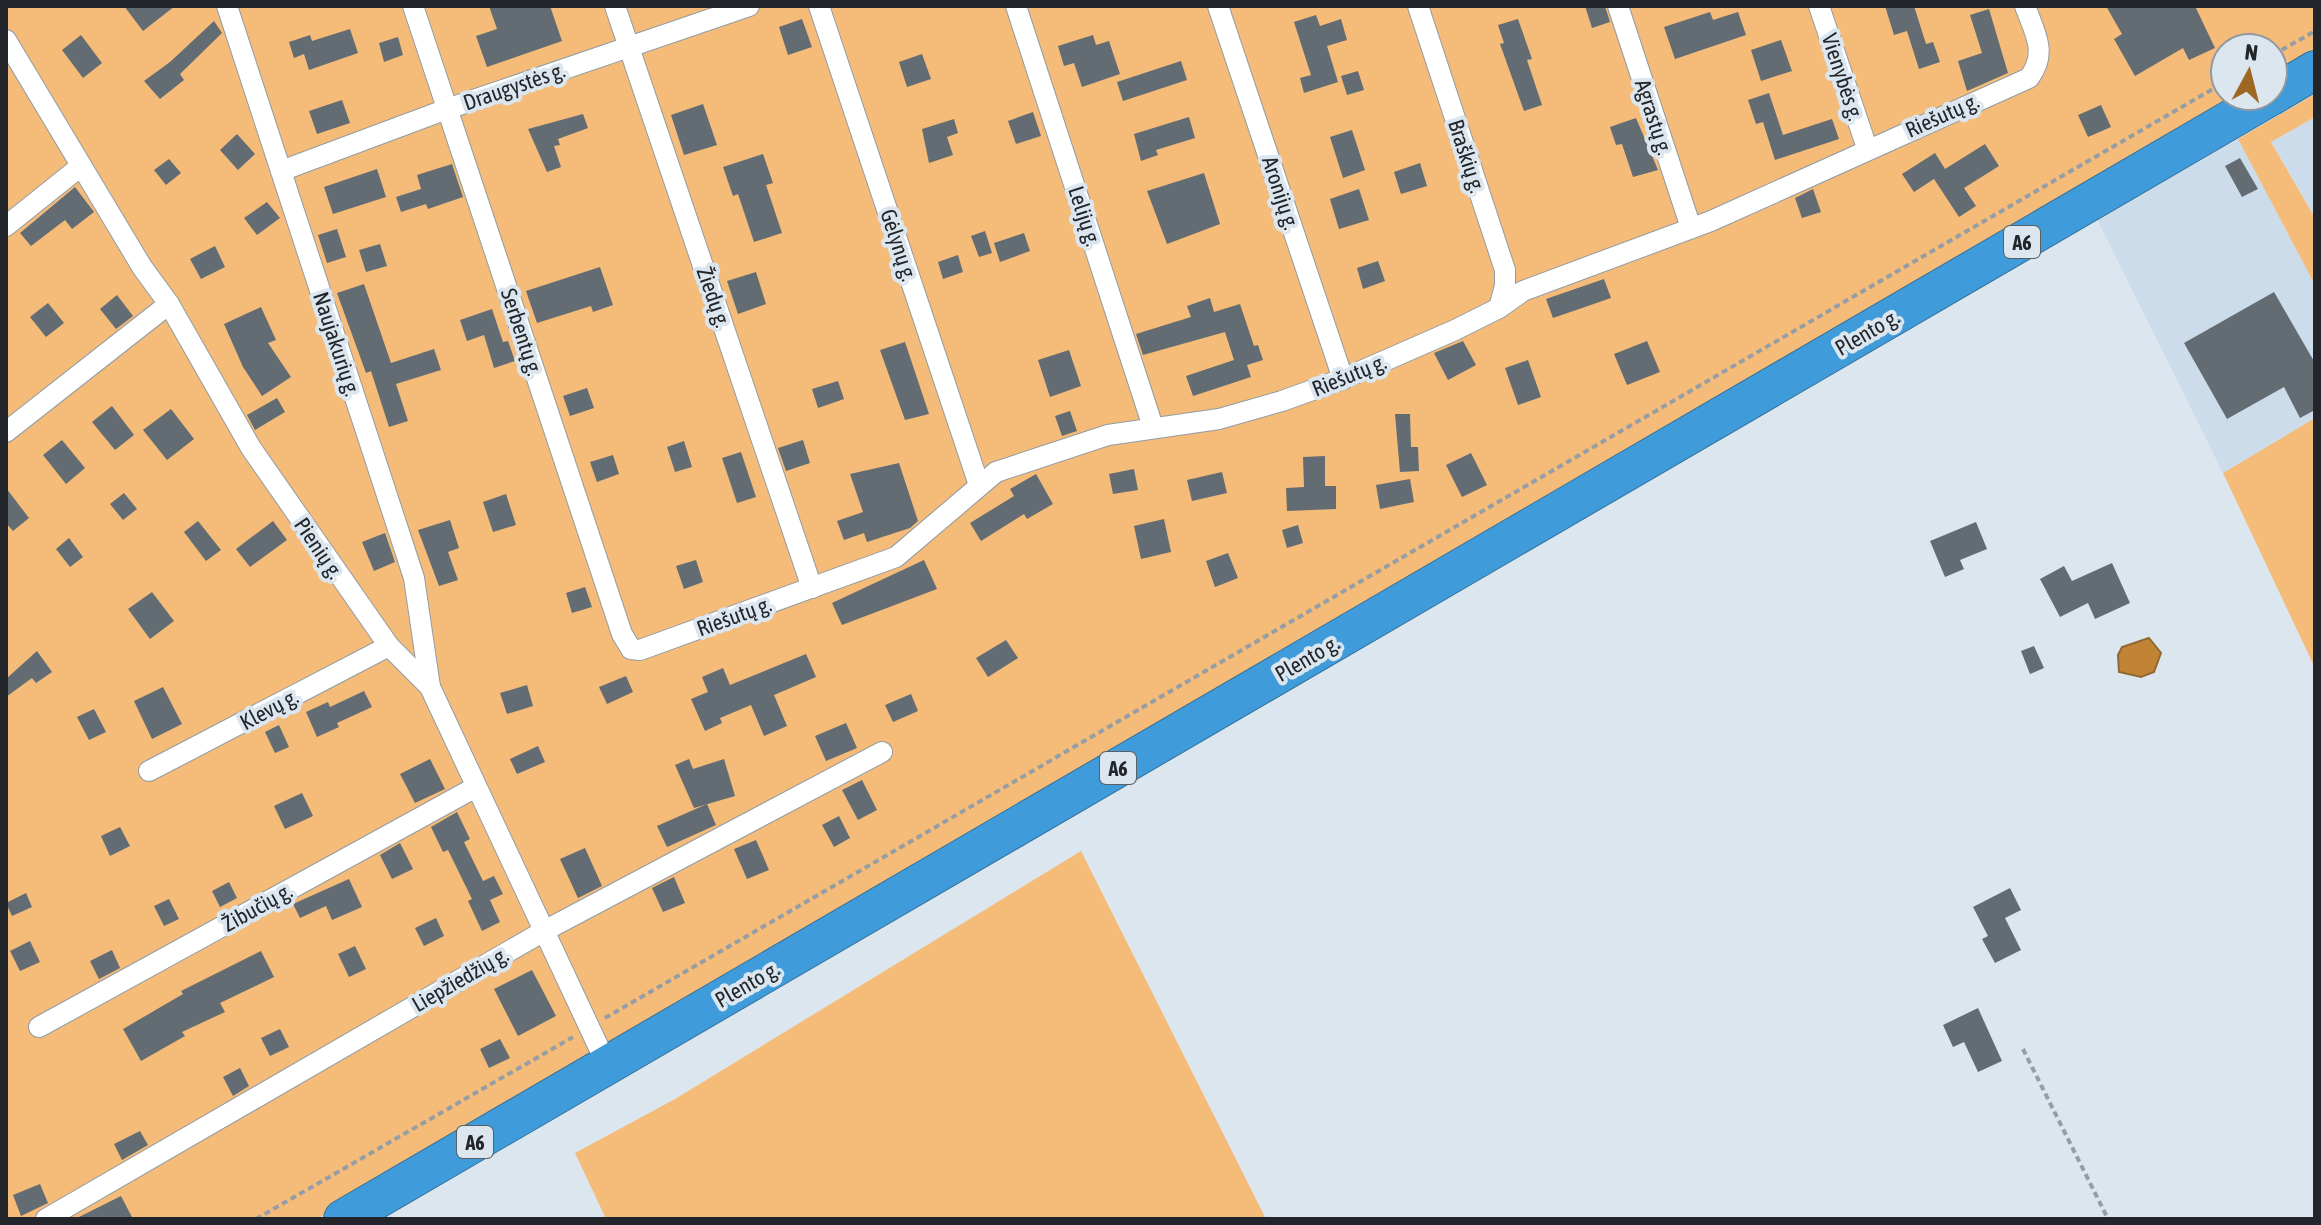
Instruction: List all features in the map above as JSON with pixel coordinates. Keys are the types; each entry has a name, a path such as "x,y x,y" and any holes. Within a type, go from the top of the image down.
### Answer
{"highway":[{"name":"Plento g.","path":"2289,85 2315,70"},
{"name":"Plento g.","path":"352,1216 2243,112"}],"street":[{"name":"Naujakurių g.","path":"227,6 414,578 430,687"},
{"name":"Serbentų g.","path":"413,6 622,634 631,649 640,650"},
{"name":"Žiedų g.","path":"615,6 812,588"},
{"name":"Draugystės g.","path":"281,171 447,109 749,6"},
{"name":"Gėlynų g.","path":"819,6 979,485"},
{"name":"Lelijų g.","path":"1016,6 1153,427"},
{"name":"Aronijų g.","path":"1218,6 1343,379"},
{"name":"Braškių g.","path":"1418,6 1505,270 1505,286 1499,308"},
{"name":"Agrastų g.","path":"1618,6 1691,228"},
{"name":"Vienybės g.","path":"1819,6 1867,148"},
{"name":"Riešutų g.","path":"640,650 896,557 996,472 1108,435 1219,419 1343,379 1499,308 1523,291 1691,228 2029,78 2037,67 2042,51 2025,6"},
{"name":"Pienių g.","path":"6,40 169,304 251,448 389,646 430,687 607,1065"},
{"path":"6,226 81,166"},
{"path":"6,432 169,304"},
{"name":"Klevų g.","path":"149,771 389,646"},
{"name":"Liepžiedžių g.","path":"46,1219 544,931 882,752"},
{"name":"Žibučių g.","path":"39,1027 476,787"}],"path":[{"path":"2289,46 2315,31"},
{"path":"256,1219 2209,91"},
{"path":"2023,1049 2108,1219"}],"shaded area":[{"path":"6,6 2315,6 2315,55 2289,70 2289,32 2209,32 2209,112 2215,112 599,1050 317,1219 6,1219"},
{"path":"2315,94 2315,117 2271,142 2315,218 2315,285 2238,139 2289,112"},
{"path":"2315,117 2315,218 2271,141"},
{"path":"2238,139 2315,285 2315,418 2223,473 2097,219"},
{"path":"2315,418 2315,668 2223,473"},
{"path":"2149,638 2161,653 2154,672 2141,677 2119,672 2118,655 2122,647"},
{"path":"1081,851 1266,1219 606,1219 575,1153 675,1099"}],"building":[{"path":"124,6 175,6 143,31"},
{"path":"489,6 550,6 562,41 487,67 476,36 497,29"},
{"path":"1585,6 1605,6 1610,22 1592,28"},
{"path":"1885,6 1914,6 1926,44 1933,42 1940,62 1919,69 1907,31 1894,35"},
{"path":"2106,6 2195,6 2209,35 2209,51 2189,60 2183,48 2135,76 2114,39 2122,34"},
{"path":"1989,9 2008,73 1967,91 1958,61 1982,53 1970,15"},
{"path":"1710,12 1713,20 1738,12 1746,35 1675,59 1664,27"},
{"path":"1316,15 1320,26 1341,19 1347,40 1327,46 1338,82 1304,93 1300,78 1311,75 1294,22"},
{"path":"802,19 812,47 788,55 779,27"},
{"path":"1518,19 1532,59 1527,60 1542,105 1524,111 1500,44 1504,43 1498,25"},
{"path":"214,21 222,33 180,74 184,80 160,99 144,81 170,62"},
{"path":"350,29 358,53 309,70 304,54 294,58 289,42 310,35 312,41"},
{"path":"81,35 102,63 83,78 62,50"},
{"path":"1093,35 1096,45 1109,41 1120,74 1082,87 1074,63 1064,66 1058,46"},
{"path":"398,37 403,55 384,62 379,43"},
{"path":"1781,40 1792,71 1761,81 1751,50"},
{"path":"922,54 931,79 907,87 899,62"},
{"path":"1181,61 1187,80 1123,101 1117,82"},
{"path":"1358,71 1364,90 1347,95 1341,76"},
{"path":"1769,93 1783,135 1832,119 1839,139 1775,160 1763,122 1756,124 1748,100"},
{"path":"342,100 350,123 317,134 309,111"},
{"path":"703,104 717,145 684,155 671,115"},
{"path":"2101,105 2111,127 2088,137 2078,115"},
{"path":"1033,112 1041,136 1016,144 1008,121"},
{"path":"583,114 588,128 558,139 560,145 554,146 561,167 547,172 528,129"},
{"path":"1189,117 1195,138 1156,150 1158,155 1141,161 1134,134"},
{"path":"1636,118 1658,170 1633,177 1622,144 1616,145 1610,127"},
{"path":"954,119 958,133 947,137 953,155 929,163 922,129"},
{"path":"1352,130 1365,170 1343,178 1330,137"},
{"path":"237,134 255,154 238,170 220,150"},
{"path":"1985,144 1999,166 1964,188 1976,206 1959,217 1934,179 1914,192 1902,174 1935,153 1945,169"},
{"path":"763,154 773,183 766,185 782,233 754,242 738,194 733,196 723,167"},
{"path":"2240,158 2258,189 2242,197 2225,166"},
{"path":"169,159 181,173 166,185 154,170"},
{"path":"1420,163 1427,186 1401,194 1394,172"},
{"path":"452,164 463,197 428,209 426,204 401,212 396,197 421,189 417,175"},
{"path":"377,169 386,197 333,214 324,187"},
{"path":"1204,173 1220,224 1167,244 1147,191"},
{"path":"75,187 94,212 72,229 65,220 31,246 20,233"},
{"path":"1359,189 1369,220 1339,229 1330,199"},
{"path":"1813,189 1821,212 1802,218 1795,198"},
{"path":"267,202 280,218 257,235 244,218"},
{"path":"337,229 346,257 327,263 318,235"},
{"path":"985,231 992,253 979,257 971,236"},
{"path":"1024,233 1030,251 1000,262 994,243"},
{"path":"380,244 387,266 366,272 359,250"},
{"path":"215,246 225,267 201,279 190,259"},
{"path":"958,255 963,272 943,279 938,262"},
{"path":"1378,261 1385,281 1363,289 1357,268"},
{"path":"600,267 613,305 593,312 591,306 537,323 526,291"},
{"path":"756,272 766,304 738,314 727,281"},
{"path":"1604,279 1611,298 1553,318 1546,299"},
{"path":"364,284 391,363 434,349 441,370 396,384 408,421 389,427 371,371 366,373 337,293"},
{"path":"2274,292 2315,363 2315,410 2300,418 2284,387 2227,419 2184,343"},
{"path":"117,295 133,316 116,329 100,309"},
{"path":"1210,298 1214,312 1240,304 1254,346 1258,345 1263,360 1247,365 1251,377 1193,396 1186,376 1234,360 1225,332 1143,355 1136,334 1191,317 1187,306"},
{"path":"48,303 64,323 46,337 30,317"},
{"path":"261,307 276,340 268,343 291,377 262,396 243,367 224,324"},
{"path":"492,309 503,342 508,341 515,361 494,368 484,335 467,341 460,320"},
{"path":"1463,341 1476,365 1448,380 1434,353"},
{"path":"1647,341 1660,372 1627,385 1614,354"},
{"path":"905,342 929,414 905,420 880,350"},
{"path":"1069,350 1081,386 1050,397 1038,360"},
{"path":"1528,360 1541,397 1518,405 1505,368"},
{"path":"838,381 844,399 818,408 812,389"},
{"path":"587,388 594,408 570,416 563,396"},
{"path":"277,398 285,412 255,430 247,415"},
{"path":"112,406 134,435 115,450 92,422"},
{"path":"171,409 194,439 167,460 143,430"},
{"path":"1070,411 1077,431 1062,436 1055,416"},
{"path":"1395,414 1410,414 1411,447 1418,447 1419,471 1400,472"},
{"path":"62,440 85,468 66,484 43,455"},
{"path":"803,440 810,463 786,471 778,448"},
{"path":"684,441 692,467 675,472 667,447"},
{"path":"741,452 756,497 737,503 722,458"},
{"path":"1471,453 1487,485 1462,497 1446,465"},
{"path":"613,455 619,474 597,482 590,462"},
{"path":"1325,456 1325,486 1336,486 1336,509 1287,511 1286,488 1304,487 1303,457"},
{"path":"899,463 918,521 910,528 867,542 864,533 844,540 837,521 863,512 850,474"},
{"path":"1134,469 1138,490 1113,494 1109,474"},
{"path":"1222,472 1227,493 1192,501 1187,480"},
{"path":"1036,474 1053,504 1027,519 1024,514 981,541 970,523 1014,496 1010,489"},
{"path":"1410,479 1414,502 1380,509 1376,485"},
{"path":"6,488 29,518 13,531 6,523"},
{"path":"124,493 137,509 123,520 110,504"},
{"path":"506,494 516,525 493,532 483,502"},
{"path":"1164,519 1171,552 1141,559 1134,526"},
{"path":"450,520 459,548 448,552 458,580 439,586 418,530"},
{"path":"198,521 221,550 206,561 184,532"},
{"path":"273,521 287,540 250,567 236,549"},
{"path":"1976,522 1987,549 1960,560 1964,569 1945,577 1930,541"},
{"path":"1298,525 1303,543 1287,548 1282,530"},
{"path":"385,533 395,562 374,571 362,542"},
{"path":"69,538 83,557 70,567 56,549"},
{"path":"1228,553 1238,578 1215,587 1206,561"},
{"path":"696,560 703,582 684,589 676,566"},
{"path":"924,560 937,589 842,625 832,603"},
{"path":"2112,563 2130,603 2095,619 2088,603 2060,617 2040,579 2064,566 2072,581"},
{"path":"585,587 592,607 572,613 566,593"},
{"path":"152,592 174,621 150,639 128,609"},
{"path":"1006,640 1018,658 988,677 976,658"},
{"path":"2034,646 2044,668 2030,674 2021,651"},
{"path":"37,651 52,672 36,683 32,678 6,697 6,679"},
{"path":"806,654 816,677 774,695 787,726 764,736 751,705 720,718 722,723 705,731 691,699 708,692 702,677 723,668 730,685"},
{"path":"626,676 633,692 607,704 599,687"},
{"path":"527,685 533,706 507,714 500,693"},
{"path":"163,687 182,724 152,739 134,701"},
{"path":"364,691 372,707 337,723 339,727 317,737 306,712 328,702 330,707"},
{"path":"911,694 918,711 893,722 885,705"},
{"path":"94,709 106,732 89,740 77,717"},
{"path":"846,723 857,748 826,761 815,736"},
{"path":"279,725 289,747 275,753 265,732"},
{"path":"538,746 545,762 517,774 510,759"},
{"path":"430,759 445,789 415,803 400,774"},
{"path":"689,759 693,769 724,759 735,796 694,808 675,765"},
{"path":"862,780 877,810 858,820 842,790"},
{"path":"302,793 313,816 285,829 274,806"},
{"path":"707,804 716,825 667,847 657,826"},
{"path":"457,812 470,839 464,842 483,881 494,876 503,894 490,900 500,922 482,931 468,901 472,899 448,850 443,852 431,827"},
{"path":"839,816 850,838 834,847 822,825"},
{"path":"120,827 130,846 110,856 101,836"},
{"path":"756,840 769,870 747,879 734,849"},
{"path":"400,843 413,869 392,879 380,855"},
{"path":"585,848 602,886 578,898 560,859"},
{"path":"674,877 685,903 663,912 652,888"},
{"path":"349,879 362,907 332,920 326,906 300,918 293,904"},
{"path":"229,882 237,898 220,907 212,891"},
{"path":"2010,888 2021,910 2005,918 2021,950 1995,963 1982,939 1988,936 1973,907"},
{"path":"26,893 32,907 12,916 6,903"},
{"path":"169,899 179,919 164,926 154,906"},
{"path":"436,918 444,936 424,946 415,928"},
{"path":"30,941 40,962 20,971 10,951"},
{"path":"355,946 366,969 349,977 338,954"},
{"path":"112,950 120,968 99,979 90,961"},
{"path":"261,951 274,977 220,1003 225,1012 182,1032 185,1036 141,1061 123,1029 183,994 181,991"},
{"path":"532,970 556,1016 518,1036 494,989"},
{"path":"1978,1008 2002,1061 1978,1072 1964,1042 1953,1047 1943,1025"},
{"path":"280,1029 289,1047 270,1056 261,1038"},
{"path":"500,1039 510,1058 489,1068 480,1049"},
{"path":"240,1068 249,1086 233,1096 223,1077"},
{"path":"140,1131 148,1145 122,1160 114,1144"},
{"path":"40,1184 48,1203 21,1216 13,1195"},
{"path":"121,1196 133,1219 75,1219"}]}
